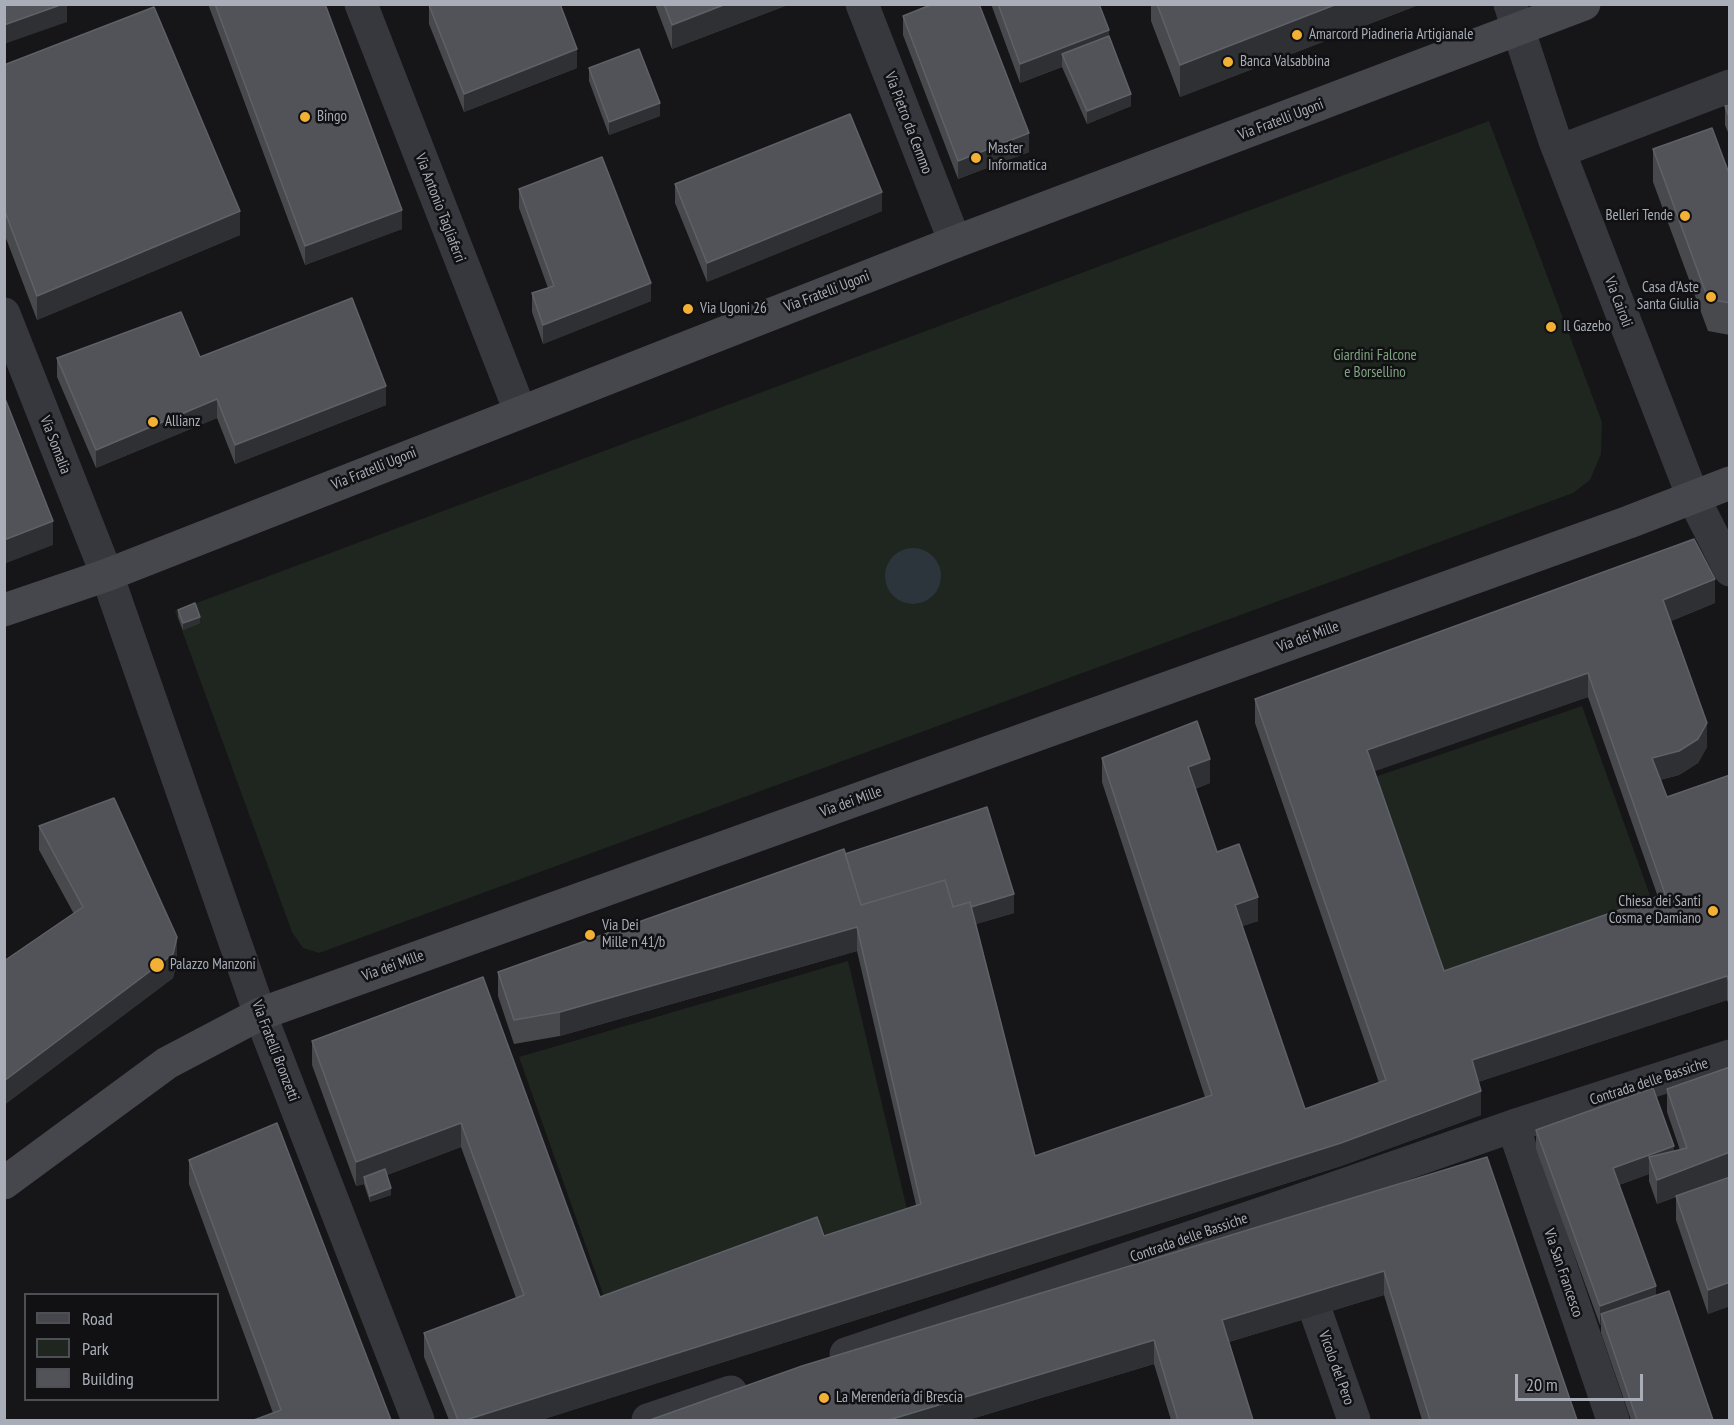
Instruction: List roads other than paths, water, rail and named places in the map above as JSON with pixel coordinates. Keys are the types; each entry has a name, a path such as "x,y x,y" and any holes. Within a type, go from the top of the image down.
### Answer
{"main road":[{"name":"Via Fratelli Ugoni","path":"4,610 107,575 955,242 1514,18 1584,4"},
{"name":"Via dei Mille","path":"4,1184 167,1063 260,1014 1730,483"}],"street":[{"name":"Via Antonio Tagliaferri","path":"361,4 520,411"},
{"name":"Via Pietro da Cemmo","path":"862,4 955,242"},
{"name":"Via Cairoli","path":"1514,18 1560,151 1693,497 1730,570"},
{"path":"1560,151 1730,86"},
{"name":"Via Somalia","path":"4,314 107,575"},
{"name":"Via Fratelli Bronzetti","path":"107,575 260,1014 418,1420"},
{"name":"Contrada delle Bassiche","path":"817,1364 1513,1126 1730,1056"},
{"name":"Via San Francesco","path":"1513,1126 1613,1420"},
{"path":"1278,1208 1290,1240"},
{"name":"Vicolo del Pero","path":"1317,1315 1354,1420"},
{"path":"648,1420 760,1383"}],"place":[{"name":"Amarcord Piadineria Artigianale","path":"1297,35"},
{"name":"Banca Valsabbina","path":"1228,62"},
{"name":"Bingo","path":"305,117"},
{"name":"Master Informatica","path":"976,158"},
{"name":"Belleri Tende","path":"1685,216"},
{"name":"Casa d'Aste Santa Giulia","path":"1711,297"},
{"name":"Via Ugoni 26","path":"688,309"},
{"name":"Il Gazebo","path":"1551,327"},
{"name":"Allianz","path":"153,422"},
{"name":"Chiesa dei Santi Cosma e Damiano","path":"1713,911"},
{"name":"Via Dei Mille n 41/b","path":"590,935"},
{"name":"Palazzo Manzoni","path":"157,965"},
{"name":"La Merenderia di Brescia","path":"824,1398"}],"park label":[{"name":"Giardini Falcone e Borsellino","path":"1375,364"}]}
